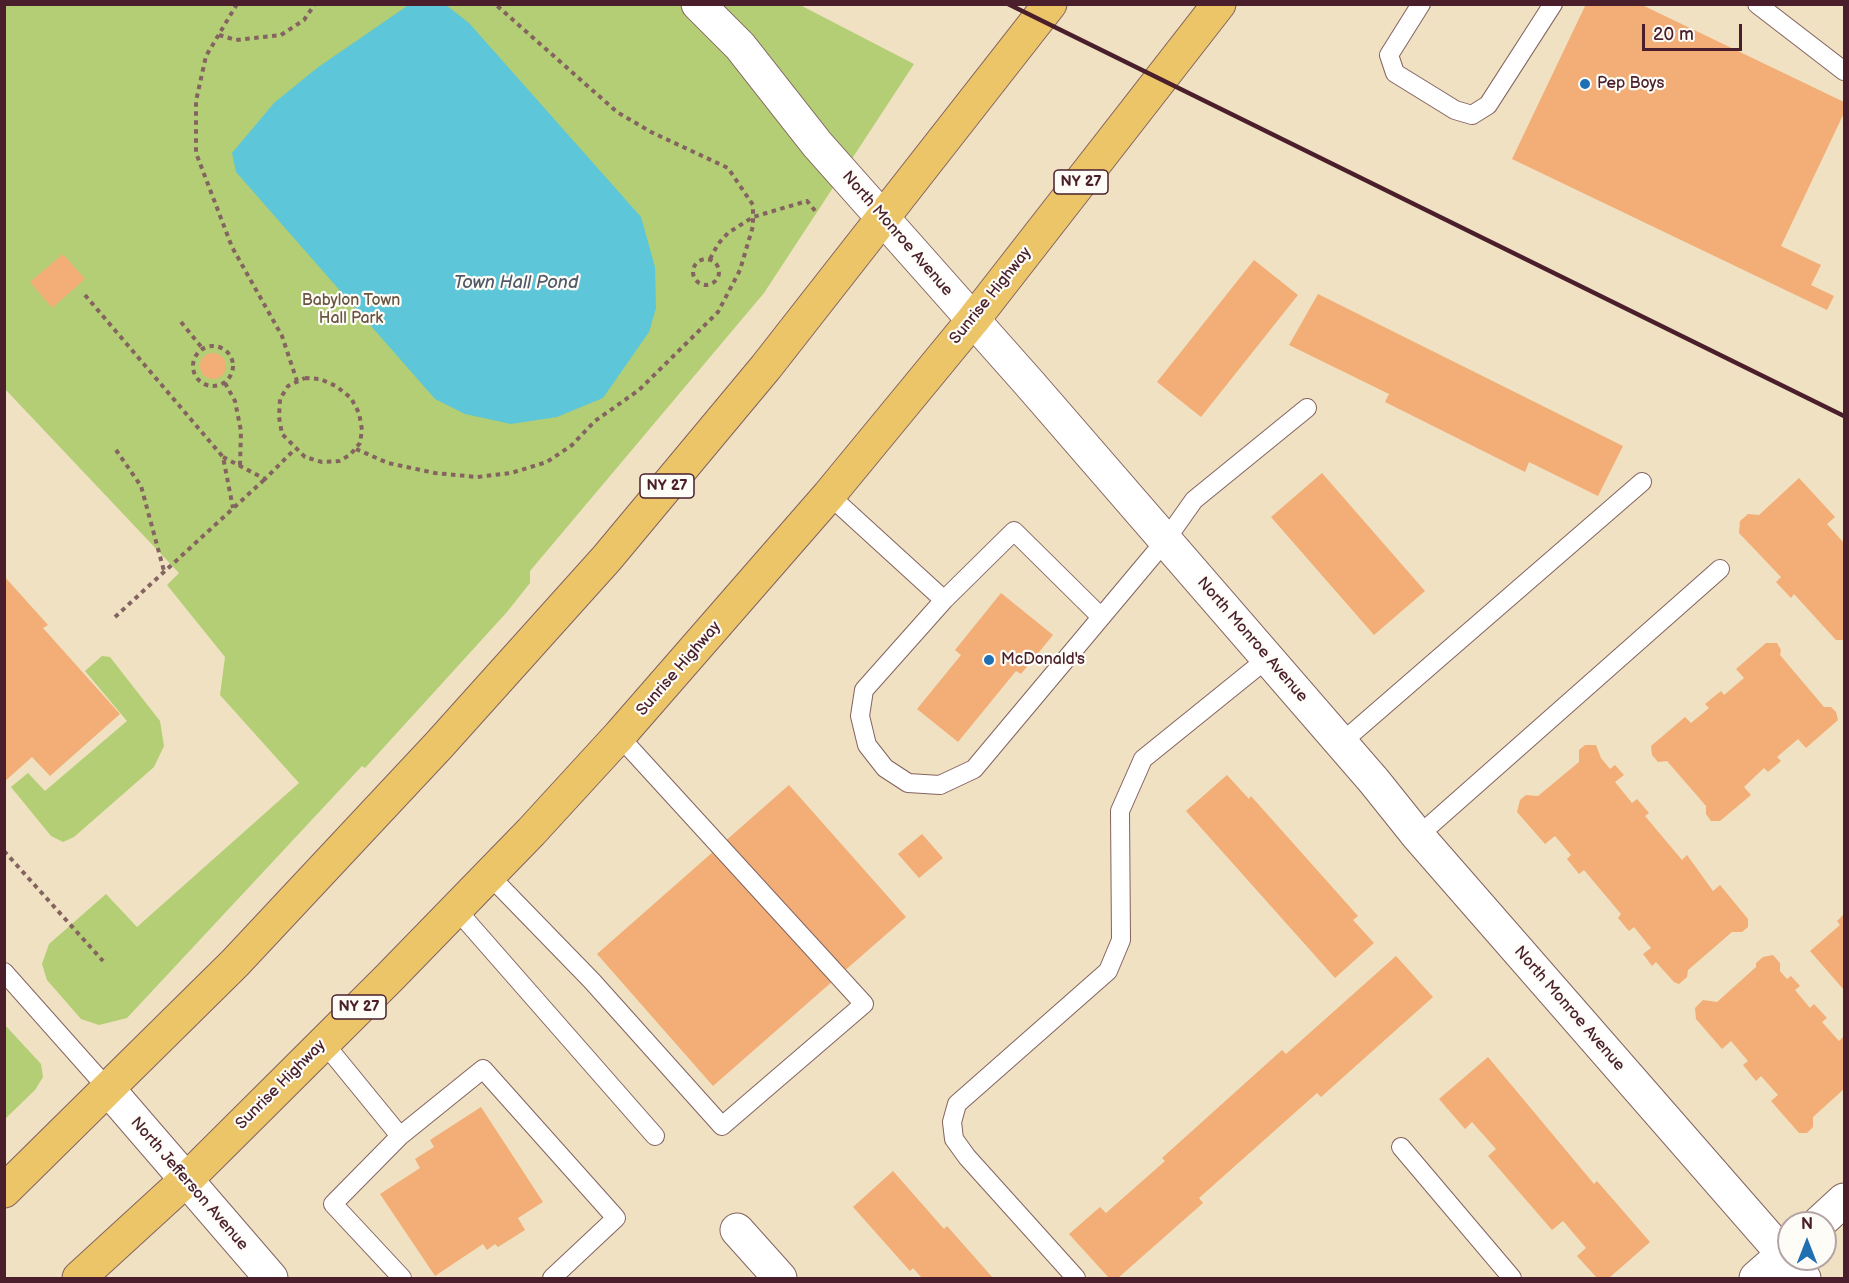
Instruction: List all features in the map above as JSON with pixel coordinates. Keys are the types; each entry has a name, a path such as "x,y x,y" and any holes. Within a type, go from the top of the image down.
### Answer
{"highway":[{"name":"NY 27","path":"4,1191 236,963 539,634 707,437 883,218 1050,4"},
{"path":"1189,4 1189,44"},
{"name":"Sunrise Highway","path":"79,1278 186,1180 324,1043 489,875 620,736 829,495 974,320 1219,4"}],"street":[{"name":"North Monroe Avenue","path":"698,4 765,75 817,144 974,320 1341,742 1418,836 1777,1242"},
{"name":"North Jefferson Avenue","path":"108,1089 271,1278"},
{"path":"1833,1211 1845,1200"},
{"path":"737,1230 780,1278"},
{"path":"1756,1278 1777,1260"}],"lane":[{"path":"1421,4 1389,55 1395,73 1455,110 1472,115 1488,105 1553,4"},
{"path":"1757,4 1845,71"},
{"path":"1100,616 1014,531 944,600 864,690 860,716 867,745 885,768 909,783 940,785 974,769 1100,616 1166,541 1194,500 1307,408"},
{"path":"1341,742 1642,482"},
{"path":"829,495 944,600"},
{"path":"1418,836 1720,570"},
{"path":"1076,1278 967,1157 954,1139 952,1122 957,1104 1108,971 1121,940 1120,811 1143,759 1268,658"},
{"path":"489,875 592,981 723,1126 864,1004 620,736"},
{"path":"456,909 655,1136"},
{"path":"4,972 108,1089"},
{"path":"324,1043 400,1136"},
{"path":"402,1278 333,1204 400,1136 483,1069 616,1218 552,1278"},
{"path":"1401,1147 1512,1278"}],"path":[{"path":"237,4 206,57 196,101 196,153 232,247 282,336 297,381"},
{"path":"219,35 236,40 281,35 304,20 315,4"},
{"path":"356,449 388,463 435,473 477,477 511,473 547,462 572,445 595,421 639,390 718,312 740,270 753,226 753,205 728,168 651,132 617,112 495,4"},
{"path":"710,259 717,264 718,277 712,284 704,285 696,281 693,269 698,262 710,259 718,244 728,233 753,217 807,201 817,213"},
{"path":"85,295 223,457 265,479"},
{"path":"181,322 203,349"},
{"path":"217,346 223,348 232,358 233,372 225,383 219,386 206,385 196,377 193,364 203,349 217,346"},
{"path":"320,379 336,386 351,398 359,413 362,430 356,449 339,461 322,462 305,457 282,434 279,417 280,399 288,386 297,381 320,379"},
{"path":"225,383 235,401 241,431 240,466"},
{"path":"115,617 295,449"},
{"path":"116,450 141,486 164,571"},
{"path":"223,457 233,508"},
{"path":"4,851 103,961"}],"green space":[{"name":"Babylon Town Hall Park","path":"4,5 800,5 914,64 764,293 530,571 530,583 507,612 365,768 362,766 127,1018 99,1025 81,1019 47,980 42,964 49,944 106,894 137,927 299,783 220,695 225,657 167,585 179,573 5,389"},
{"path":"102,656 110,657 160,721 164,746 154,767 74,837 63,842 51,836 11,787 28,773 45,791 127,721 85,671"},
{"path":"5,1025 41,1064 43,1077 35,1090 5,1119"}],"water":[{"name":"Town Hall Pond","path":"410,4 446,5 469,23 641,217 655,267 656,308 649,332 603,398 557,417 511,424 465,414 435,399 236,172 232,153 274,103 317,68"}],"building":[{"path":"1586,4 1640,4 1844,102 1844,113 1781,246 1821,265 1811,285 1834,296 1827,310 1512,159"},
{"path":"63,254 85,279 52,308 30,282"},
{"path":"1254,260 1298,295 1201,417 1157,382"},
{"path":"1318,294 1623,446 1598,496 1529,462 1525,472 1385,402 1389,394 1289,345"},
{"path":"213,353 223,356 226,366 223,376 213,379 203,376 200,366 203,356"},
{"path":"1322,473 1425,591 1374,635 1271,517"},
{"path":"1799,478 1835,517 1827,524 1844,543 1844,640 1836,640 1794,594 1791,598 1776,582 1781,577 1739,533 1740,521 1748,514 1759,515"},
{"path":"4,576 48,625 43,628 120,714 50,776 32,757 4,782"},
{"path":"1001,593 1053,635 1021,674 1016,671 958,742 917,709 961,655 955,650"},
{"path":"1766,643 1777,643 1781,650 1780,655 1824,707 1831,707 1836,712 1838,720 1806,748 1798,739 1777,757 1781,761 1768,772 1764,768 1744,787 1751,795 1720,821 1711,821 1706,814 1706,806 1667,761 1658,762 1652,755 1651,746 1685,717 1691,723 1709,708 1705,704 1721,691 1724,695 1744,678 1736,669"},
{"path":"1585,745 1596,745 1601,758 1610,769 1615,765 1624,775 1615,782 1632,803 1637,799 1649,813 1645,816 1682,860 1687,855 1713,891 1720,885 1748,919 1748,927 1742,932 1732,932 1688,970 1687,977 1679,984 1674,982 1656,962 1652,966 1643,954 1651,948 1634,927 1629,931 1618,918 1621,914 1584,870 1579,874 1567,859 1571,855 1555,836 1545,844 1517,812 1520,800 1526,795 1538,796 1579,762 1579,750"},
{"path":"1227,775 1249,799 1251,796 1358,916 1353,920 1374,943 1335,978 1186,811"},
{"path":"789,785 906,917 713,1086 597,954"},
{"path":"922,834 943,858 919,878 898,854"},
{"path":"1844,914 1844,990 1810,951 1840,925 1837,921"},
{"path":"1773,955 1780,963 1780,971 1787,979 1791,976 1800,986 1795,990 1810,1008 1814,1004 1827,1018 1822,1022 1839,1041 1844,1036 1844,1089 1813,1117 1813,1127 1807,1133 1799,1133 1771,1101 1778,1095 1761,1076 1756,1081 1743,1065 1748,1061 1731,1041 1722,1049 1696,1019 1695,1008 1703,1000 1717,1002 1756,967 1756,963 1763,957"},
{"path":"1396,956 1433,997 1321,1097 1317,1093 1199,1198 1203,1203 1118,1278 1109,1278 1069,1234 1100,1207 1106,1213 1165,1161 1162,1158 1282,1050 1286,1054"},
{"path":"1488,1057 1594,1184 1597,1181 1650,1242 1609,1278 1597,1278 1577,1256 1586,1248 1563,1221 1552,1230 1488,1156 1496,1149 1472,1122 1465,1129 1439,1099"},
{"path":"481,1107 543,1202 518,1218 525,1230 498,1247 495,1244 487,1250 483,1244 435,1276 380,1194 420,1168 415,1159 434,1147 430,1140"},
{"path":"893,1171 944,1229 947,1226 993,1278 922,1278 913,1268 910,1271 853,1207"}],"railway":[{"path":"1008,4 1844,416"}],"place":[{"name":"Pep Boys","path":"1585,84"},
{"name":"McDonald's","path":"989,660"}]}
